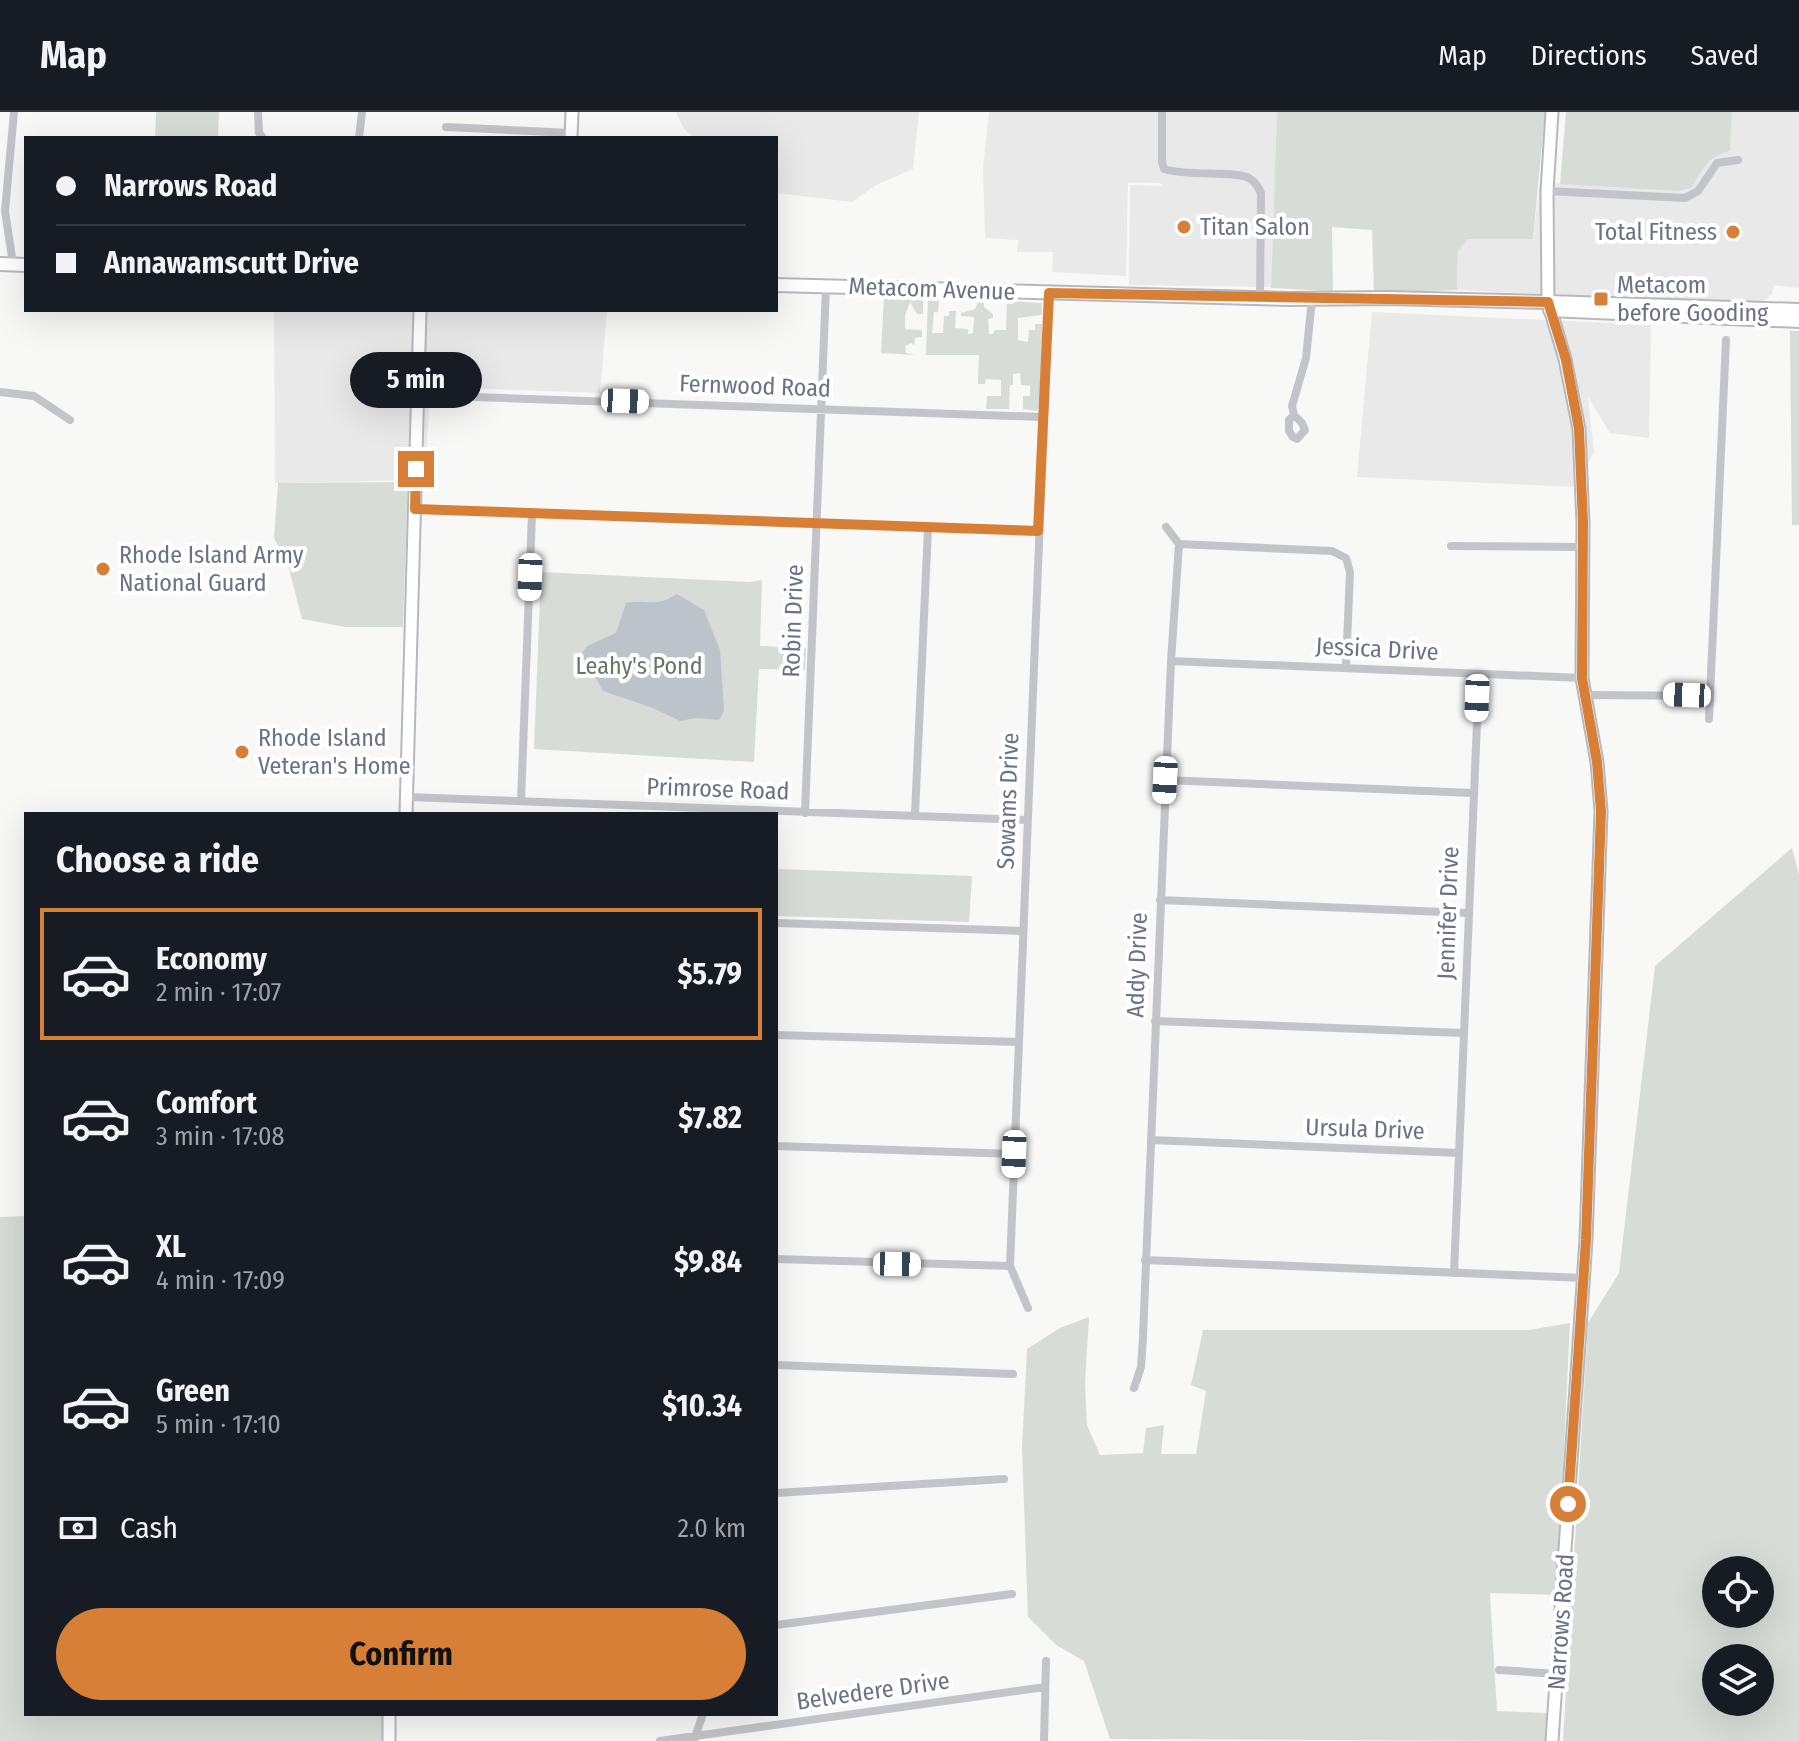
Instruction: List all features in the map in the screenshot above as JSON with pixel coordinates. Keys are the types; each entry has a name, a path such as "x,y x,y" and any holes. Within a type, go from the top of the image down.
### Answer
{"main road":[{"name":"Metacom Avenue","path":"778,285 1799,310"},
{"name":"Metacom Avenue","path":"1549,306 1799,321"}],"street":[{"path":"13,264 5,211 14,112"},
{"path":"258,112 261,136"},
{"path":"359,136 362,112"},
{"path":"446,127 571,136 572,112"},
{"path":"1162,112 1164,169 1184,174 1241,176 1251,179 1261,193 1260,298"},
{"name":"Narrows Road","path":"1552,112 1547,191 1549,306 1576,407 1582,470 1582,678 1600,778 1601,823 1584,1278 1552,1741"},
{"path":"1547,191 1685,198 1698,191 1717,163 1738,160"},
{"name":"Robin Drive","path":"805,813 826,287"},
{"name":"Sowams Drive","path":"1028,1308 1010,1266 1049,293"},
{"path":"1294,415 1292,406 1310,335 1312,299"},
{"path":"406,812 420,312"},
{"path":"1709,719 1726,340"},
{"path":"0,392 34,396 70,420"},
{"name":"Fernwood Road","path":"418,395 1042,417"},
{"path":"415,509 1038,531"},
{"path":"521,801 532,514"},
{"path":"1166,527 1179,544 1332,551 1346,558 1350,572 1346,667"},
{"path":"915,814 928,528"},
{"name":"Addy Drive","path":"1134,1388 1141,1367 1165,780 1179,544"},
{"path":"1451,546 1582,547"},
{"name":"Jessica Drive","path":"1171,661 1582,678"},
{"name":"Jennifer Drive","path":"1459,1153 1479,675"},
{"path":"1585,695 1709,696"},
{"path":"1165,780 1473,793"},
{"name":"Primrose Road","path":"407,797 719,812"},
{"name":"Primrose Road","path":"778,813 915,814 1027,820"},
{"path":"1160,900 1467,913"},
{"path":"778,923 1023,931"},
{"path":"1155,1021 1463,1033"},
{"path":"778,1035 1018,1042"},
{"name":"Ursula Drive","path":"1151,1140 1459,1153 1454,1273"},
{"path":"778,1146 1014,1154"},
{"path":"778,1259 1010,1266"},
{"path":"1145,1260 1584,1278"},
{"path":"778,1365 1013,1374"},
{"path":"778,1493 1004,1479"},
{"path":"778,1625 1012,1594"},
{"path":"1044,1741 1046,1661"},
{"path":"1499,1670 1557,1674"},
{"name":"Belvedere Drive","path":"660,1741 694,1739 1045,1687"},
{"path":"389,1716 389,1741"},
{"path":"694,1739 702,1716"}],"shaded area":[{"path":"676,112 919,112 913,169 876,185 852,202 778,193 778,136 692,136 684,129"},
{"path":"989,112 1277,112 1271,287 1129,285 1130,185 1163,186 1159,183 1128,183 1126,276 1052,272 1053,252 1017,252 1018,240 985,238 983,168"},
{"path":"1732,112 1799,112 1799,288 1774,285 1772,294 1760,304 1457,290 1458,250 1468,239 1533,239 1540,182 1678,191 1698,179 1715,155 1730,151"},
{"path":"274,312 607,312 600,393 430,387 425,480 275,483"},
{"path":"1372,312 1651,325 1649,438 1610,433 1588,397 1594,452 1576,487 1357,477"},
{"path":"677,594 704,610 720,650 724,711 719,720 696,718 680,721 603,691 596,678 576,675 575,664 587,646 616,633 626,603 657,602"}],"green space":[{"path":"156,112 219,112 218,136 155,136"},
{"path":"1277,112 1545,112 1533,239 1468,239 1458,251 1457,290 1374,293 1372,230 1332,227 1333,291 1271,288"},
{"path":"1566,112 1732,112 1730,151 1710,160 1691,188 1678,191 1560,184"},
{"path":"884,297 923,299 923,314 917,314 910,302 905,316 905,329 922,330 922,337 915,338 914,345 905,346 906,353 915,355 881,353"},
{"path":"928,299 939,299 932,333 943,333 944,316 949,316 949,311 956,311 955,328 968,329 968,334 973,333 974,317 961,316 961,313 975,309 979,300 984,301 984,307 993,314 993,318 988,319 989,334 995,330 1006,330 1007,301 1042,303 1042,315 1018,318 1018,340 1028,342 1029,330 1035,330 1035,324 1042,324 1041,402 1037,411 1023,409 1023,396 1030,396 1030,386 1021,385 1020,373 1013,374 1009,409 986,409 987,396 1001,396 1001,380 986,379 985,384 978,384 979,355 926,355"},
{"path":"1790,331 1799,331 1799,525 1792,525"},
{"path":"408,482 403,627 346,627 302,619 288,565 274,538 278,483"},
{"name":"Leahy's Pond","path":"541,572 749,582 762,580 760,646 806,648 805,670 759,669 754,762 534,749"},
{"path":"1792,848 1799,875 1799,1741 1563,1741 1588,1323 1619,1273 1655,966"},
{"path":"778,869 972,876 969,922 778,916"},
{"path":"24,1216 24,1716 386,1716 385,1741 0,1741 0,1217"},
{"path":"1089,1317 1085,1384 1087,1425 1100,1455 1143,1453 1146,1428 1164,1425 1161,1454 1196,1454 1206,1391 1191,1385 1203,1330 1529,1330 1570,1323 1557,1595 1490,1593 1497,1711 1547,1713 1546,1741 1110,1739 1084,1661 1056,1645 1028,1617 1022,1448 1027,1349 1060,1328"}],"place":[{"name":"Titan Salon","path":"1184,227"},
{"name":"Total Fitness","path":"1733,232"},
{"name":"Metacom before Gooding","path":"1601,299"},
{"name":"Rhode Island Army National Guard","path":"103,569"},
{"name":"Rhode Island Veteran's Home","path":"242,752"}],"route":[{"path":"416,469 415,509 1038,531 1049,293 1548,302 1566,360 1579,429 1583,523 1582,678 1600,778 1601,811 1586,1240 1568,1504"}]}
